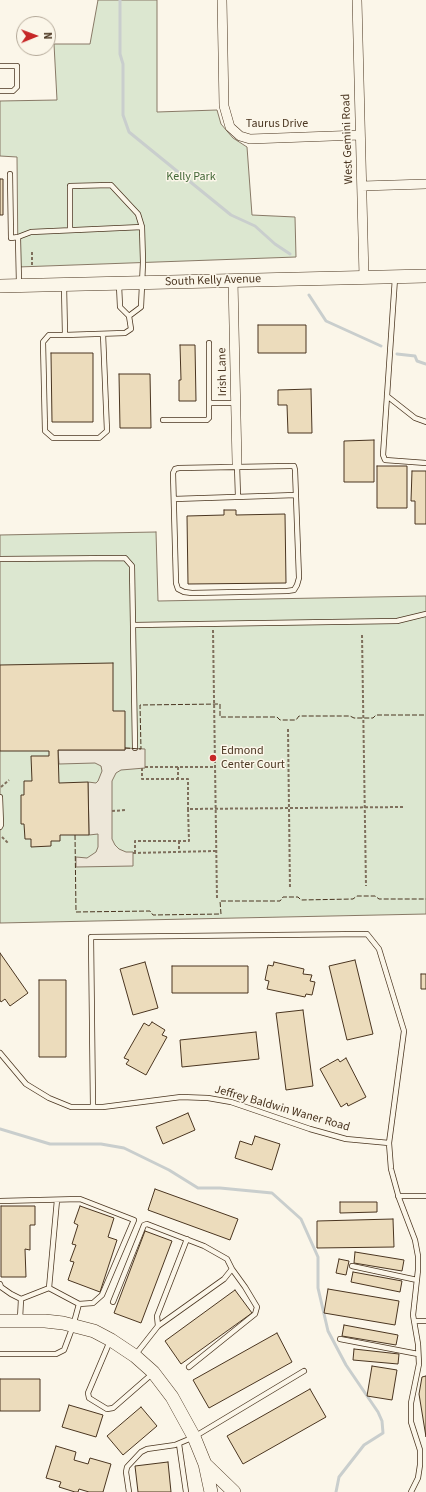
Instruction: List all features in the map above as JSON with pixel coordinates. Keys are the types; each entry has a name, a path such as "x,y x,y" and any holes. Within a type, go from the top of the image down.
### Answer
{"main road":[{"name":"South Kelly Avenue","path":"0,286 426,276"},
{"path":"0,1321 45,1321 73,1326 94,1332 111,1340 135,1356 154,1372 172,1396 194,1437 205,1464 210,1492"},
{"path":"205,1464 234,1492"}],"street":[{"name":"Taurus Drive","path":"222,0 224,106 230,126 240,136 250,138 360,135"},
{"name":"West Gemini Road","path":"357,0 364,277"},
{"path":"362,186 426,184"},
{"name":"Irish Lane","path":"233,280 237,465"}],"lane":[{"path":"0,66 17,66 17,87 13,91 0,91"},
{"path":"10,174 11,238 31,232 142,227"},
{"path":"70,230 70,186 111,185 138,214 142,227 143,262 141,307 129,316"},
{"path":"18,237 19,285"},
{"path":"396,276 383,458 385,460 426,463"},
{"path":"102,334 106,431 99,438 53,438 45,431 43,342 49,335 125,333 130,329 129,316 120,307 119,283"},
{"path":"64,284 65,335"},
{"path":"162,420 208,420 209,343"},
{"path":"387,396 415,418 426,422"},
{"path":"209,403 236,402"},
{"path":"237,465 238,497"},
{"path":"237,465 294,466 296,495 299,578 294,590 192,593 184,592 178,589 176,583 173,473 175,469 237,465"},
{"path":"174,499 296,495"},
{"path":"0,559 125,558 132,566 134,625 134,748"},
{"path":"134,625 397,621 426,614"},
{"path":"0,797 2,825 0,827"},
{"path":"93,1107 91,937 367,934 379,949 404,1031 389,1143 391,1169 398,1196 415,1240 418,1256 413,1315 418,1344 419,1364 411,1403 411,1422 420,1450 420,1465 418,1478 411,1492"},
{"name":"Jeffrey Baldwin Waner Road","path":"0,1052 26,1084 49,1098 71,1107 103,1107 181,1097 208,1098 231,1102 310,1129 346,1139 389,1143"},
{"path":"398,1196 426,1196"},
{"path":"0,1201 80,1199 134,1220 102,1296 93,1303 79,1304 49,1288 21,1299 1,1287 0,1284"},
{"path":"49,1288 57,1200"},
{"path":"113,1302 144,1225 149,1224 204,1246 227,1260 257,1307 255,1314 189,1367"},
{"path":"158,1326 157,1316 187,1239"},
{"path":"352,1266 417,1280"},
{"path":"135,1356 158,1326 224,1279 232,1269"},
{"path":"20,1321 21,1299"},
{"path":"0,1354 56,1354 64,1350 79,1304"},
{"path":"414,1321 426,1321"},
{"path":"340,1339 418,1354"},
{"path":"111,1340 88,1393 89,1398 107,1409 113,1408 154,1372"},
{"path":"129,1492 126,1472 127,1467 141,1452 179,1444 194,1437 304,1371"},
{"path":"179,1444 186,1492"},
{"path":"420,1465 426,1465"}],"path":[{"path":"32,252 32,264"},
{"path":"213,624 217,899"},
{"path":"362,635 366,886"},
{"path":"288,729 290,889"},
{"path":"178,767 178,779"},
{"path":"215,767 143,768 142,779 188,779 189,841 135,841 134,853 216,852"},
{"path":"2,786 9,780"},
{"path":"188,809 404,807"},
{"path":"112,811 126,810"},
{"path":"2,837 8,843"},
{"path":"179,841 179,852"}],"green space":[{"name":"Kelly Park","path":"98,0 157,0 157,112 217,110 221,124 233,138 247,147 252,215 295,217 296,257 18,267 17,157 0,156 0,101 57,100 55,56 56,56 56,44 90,44"},
{"name":"Edmond Center Court","path":"156,532 158,601 426,596 426,914 0,923 0,535"}],"shaded area":[{"path":"125,748 145,749 145,768 121,770 116,773 112,781 112,839 119,849 126,852 133,852 133,866 76,867 76,857 87,858 96,852 98,847 98,834 89,835 88,782 96,783 102,771 101,766 95,763 59,764 58,750 125,750"}],"building":[{"path":"0,179 3,179 3,215 0,215"},
{"path":"258,325 306,325 306,353 258,353"},
{"path":"180,345 195,345 196,401 179,401 179,380 181,380"},
{"path":"51,353 93,353 93,422 52,422"},
{"path":"119,374 150,374 151,428 120,428"},
{"path":"311,389 312,433 288,433 287,405 278,405 278,390"},
{"path":"374,440 374,482 344,482 344,441"},
{"path":"377,466 407,466 407,508 377,508"},
{"path":"412,471 426,471 426,524 415,524 415,501 411,501"},
{"path":"224,510 236,510 236,515 285,514 286,583 188,584 187,516 224,515"},
{"path":"113,663 113,711 125,711 125,750 58,750 59,783 88,782 89,835 60,835 60,841 51,841 51,846 31,847 31,839 25,839 24,824 21,824 21,795 24,795 24,781 32,781 31,756 49,756 49,751 0,751 0,665"},
{"path":"0,953 28,993 10,1006 5,999 1,1002 0,1000"},
{"path":"355,960 373,1034 347,1040 329,966"},
{"path":"145,962 158,1008 133,1015 120,969"},
{"path":"274,962 304,969 303,974 312,975 310,981 315,982 312,995 306,994 305,997 267,989 269,981 265,980 268,965 273,966"},
{"path":"172,966 248,966 248,993 172,993"},
{"path":"421,974 426,974 426,989 421,989"},
{"path":"39,980 66,980 66,1057 39,1057"},
{"path":"303,1010 313,1086 286,1090 276,1013"},
{"path":"152,1022 165,1030 162,1035 167,1037 146,1075 126,1064 129,1060 124,1058 144,1023 149,1026"},
{"path":"256,1032 259,1059 182,1067 180,1040"},
{"path":"346,1058 366,1097 348,1106 347,1103 341,1107 320,1069 338,1059 340,1062"},
{"path":"188,1113 195,1130 163,1144 156,1127"},
{"path":"255,1136 280,1144 272,1170 235,1158 240,1141 252,1145"},
{"path":"155,1189 238,1219 230,1240 148,1210"},
{"path":"340,1202 377,1202 377,1212 340,1213"},
{"path":"1,1206 35,1206 35,1225 30,1225 30,1250 25,1249 26,1277 1,1277"},
{"path":"80,1206 114,1218 108,1237 117,1240 100,1292 68,1280 74,1262 70,1261 76,1245 72,1244 78,1225 74,1223"},
{"path":"393,1219 394,1247 317,1248 317,1221"},
{"path":"145,1231 172,1241 141,1323 114,1313"},
{"path":"355,1252 404,1260 402,1271 354,1263"},
{"path":"339,1259 349,1261 346,1275 336,1273"},
{"path":"353,1272 402,1281 400,1292 351,1282"},
{"path":"328,1289 399,1301 395,1325 324,1313"},
{"path":"235,1290 252,1313 181,1364 165,1341"},
{"path":"344,1325 398,1335 396,1345 342,1336"},
{"path":"277,1333 292,1362 209,1408 193,1380"},
{"path":"354,1349 399,1354 398,1364 353,1360"},
{"path":"372,1366 397,1370 392,1400 367,1396"},
{"path":"426,1376 426,1437 419,1394 422,1377"},
{"path":"0,1379 40,1379 40,1411 0,1411"},
{"path":"310,1389 326,1417 243,1464 227,1436"},
{"path":"69,1405 103,1415 96,1437 62,1427"},
{"path":"141,1407 157,1426 123,1455 107,1436"},
{"path":"56,1446 76,1452 74,1460 88,1464 90,1458 111,1464 103,1492 89,1492 79,1489 78,1492 75,1492 59,1487 61,1482 46,1478"},
{"path":"168,1462 171,1492 138,1492 135,1466"}],"waterway":[{"path":"120,0 120,54 123,64 123,115 129,132 231,215 255,226 275,244 290,254"},
{"path":"309,295 326,321 381,346"},
{"path":"397,354 415,356 417,361 426,364"},
{"path":"0,1129 50,1144 101,1144 124,1148 169,1170 198,1188 220,1188 272,1193 301,1219 318,1257 318,1288 328,1331 346,1365 378,1412 382,1421 383,1433 364,1445 339,1477 336,1492"}],"fence":[{"path":"125,748 141,749 140,705 220,704 220,717 277,717 280,720 296,720 299,716 350,716 354,718 373,718 376,715 426,715"},
{"path":"75,835 76,912 150,911 153,915 221,914 220,901 280,901 283,897 298,897 301,900 353,899 357,896 375,896 379,899 426,899"}],"place":[{"name":"Edmond Center Court","path":"213,758"}]}
